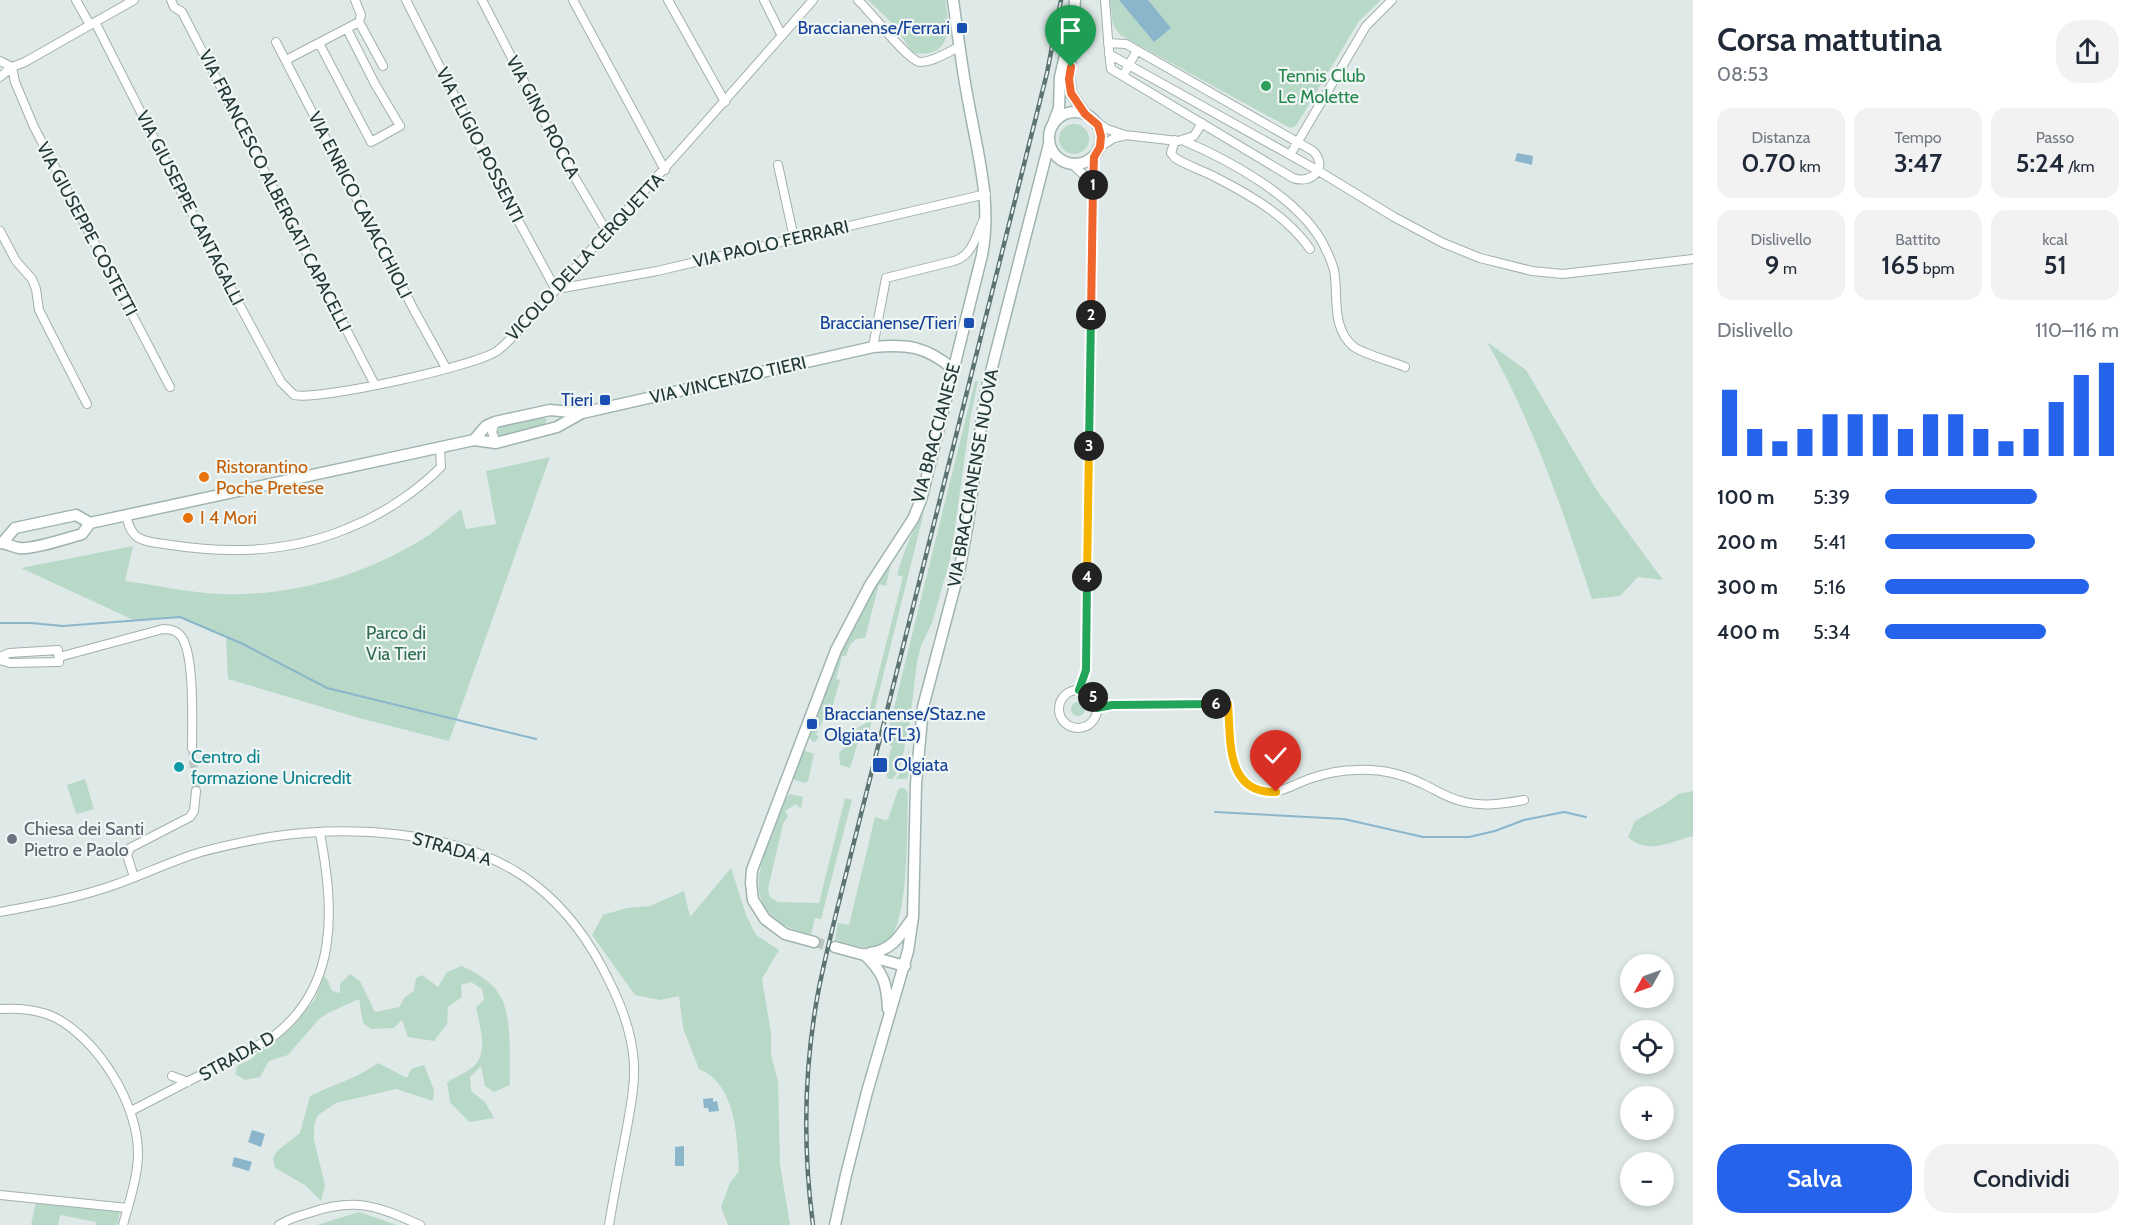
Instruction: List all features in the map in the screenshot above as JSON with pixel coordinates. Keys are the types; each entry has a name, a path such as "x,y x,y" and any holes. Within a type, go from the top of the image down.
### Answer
{"street":[{"name":"VIA GIUSEPPE CANTAGALLI","path":"76,0 92,24 281,382 290,392"},
{"path":"0,77 12,67 25,62 134,0"},
{"name":"VIA FRANCESCO ALBERGATI CAPACELLI","path":"171,0 174,7 183,12 375,385"},
{"path":"354,0 361,15 359,22 383,66"},
{"name":"VIA ELIGIO POSSENTI","path":"406,0 507,200 556,290"},
{"name":"VIA GINO ROCCA","path":"482,0 565,161 607,232"},
{"path":"573,0 665,170"},
{"path":"668,0 724,102"},
{"path":"764,0 782,36"},
{"name":"VICOLO DELLA CERQUETTA","path":"290,392 300,397 315,397 375,385 478,360 507,343 665,170 813,0"},
{"path":"858,0 913,60 928,61 959,47"},
{"name":"VIA BRACCIANESE","path":"814,942 785,934 765,920 753,900 752,870 836,650 870,585 913,519 921,500 982,255 987,211 986,194 952,0"},
{"path":"1105,0 1109,54 1112,69 1293,177 1308,180 1317,170 1319,160 1316,154 1126,44 1118,39 1107,25"},
{"path":"1290,155 1366,26 1392,0"},
{"path":"1075,5 1069,79 1074,97 1101,136 1093,192 1086,670 1079,690"},
{"path":"1075,5 1060,77 1059,108 1049,132 1049,144 1054,154 1086,177 1093,192"},
{"path":"285,60 359,22"},
{"path":"319,43 371,142 400,126 346,29"},
{"name":"VIA ENRICO CAVACCHIOLI","path":"276,42 446,368"},
{"path":"1108,42 1126,44"},
{"path":"1124,76 1137,50"},
{"path":"1109,54 1317,170 1394,217 1443,243 1480,258 1532,272 1563,273 1693,259"},
{"path":"0,61 12,67"},
{"name":"VIA GIUSEPPE COSTETTI","path":"12,67 15,82 34,127 170,387"},
{"path":"1054,122 1068,113 1090,117 1107,129 1125,135 1178,140 1228,161 1298,210 1320,239 1334,270 1338,317 1348,340 1355,348 1405,367"},
{"path":"1202,123 1194,136 1178,140 1171,153 1175,158 1217,178 1274,212 1301,236 1310,249"},
{"path":"1039,184 1050,170 1070,164 1084,163 1114,138 1125,135"},
{"name":"VIA BRACCIANENSE NUOVA","path":"913,917 916,784 923,707 960,567 985,395 1049,144"},
{"path":"778,165 794,238"},
{"name":"VIA PAOLO FERRARI","path":"556,290 657,271 986,194"},
{"path":"873,347 886,278 963,257 973,245 987,211"},
{"path":"0,231 16,261 32,279 39,310 87,404"},
{"name":"VIA VINCENZO TIERI","path":"90,523 474,440 496,442 561,425 582,413 873,347 896,345 916,347 938,357 953,369"},
{"path":"548,410 552,421 549,429"},
{"name":"VIA VINCENZO TIERI","path":"474,440 486,426 495,422 548,410 582,413"},
{"path":"495,422 492,432 496,442"},
{"path":"126,515 128,524 138,537 193,548 236,551 317,539 372,518 412,491 441,467 440,448"},
{"path":"74,516 78,535"},
{"path":"74,516 90,523 82,534 21,548 2,542 15,528 74,516"},
{"path":"15,528 21,548"},
{"path":"0,659 10,663 59,662 59,657 170,629 180,634 189,655 192,748"},
{"path":"1079,690 1089,694 1096,702 1097,708 1094,720 1089,725 1076,729 1064,723 1058,711 1062,698 1066,694 1079,690"},
{"path":"1097,708 1112,705 1228,704 1234,767 1242,780 1262,791 1280,792 1315,777 1342,771 1361,770 1384,771 1402,776 1464,802 1488,805 1524,800"},
{"path":"134,877 127,855 130,848 190,817 194,811 196,791"},
{"name":"STRADA A","path":"0,912 53,902 134,877 200,853 271,837 320,833 388,832 423,838 474,852 500,863 531,882 559,906 583,935 616,995 629,1032 634,1063 630,1110 609,1225"},
{"name":"STRADA D","path":"131,1111 270,1039 285,1027 313,993 326,951 330,926 326,866 320,833"},
{"path":"864,954 879,953 895,943 913,917"},
{"path":"835,1225 846,1175 905,966 913,917"},
{"path":"835,947 905,966"},
{"path":"864,954 883,976 887,989 889,1019"},
{"path":"0,1009 23,1009 44,1013 64,1023 90,1046 109,1070 131,1111 136,1128 138,1155 136,1174 123,1225"},
{"path":"172,1076 188,1082"},
{"path":"0,1195 128,1208"},
{"path":"279,1225 322,1208 339,1204 387,1210 420,1225"}],"green space":[{"path":"868,0 945,0 948,21 946,39 935,51 926,54 913,53 891,22"},
{"name":"Tennis Club Le Molette","path":"1110,0 1381,0 1359,21 1296,126 1290,128 1120,35 1113,25"},
{"path":"1074,124 1084,129 1089,139 1084,149 1074,154 1064,149 1059,139 1064,129"},
{"path":"1487,342 1526,370 1596,489 1663,580 1638,577 1620,596 1592,599 1533,435 1504,372"},
{"path":"975,381 978,381 970,420 951,556 932,623 921,646 917,662 909,728 900,767 893,779 888,779 885,772 892,746 885,744"},
{"path":"542,415 547,420 543,427 501,436 495,432 498,425"},
{"name":"Parco di Via Tieri","path":"550,457 449,741 359,718 228,679 226,637 180,617 136,621 21,568 133,546 125,581 185,591 221,594 275,592 303,587 356,572 406,549 429,535 461,509 466,529 496,524 486,471"},
{"path":"924,512 867,740 859,739 850,768 840,765 839,752 847,746 845,743 849,740 845,735 866,723 903,577 897,575 908,542"},
{"path":"891,562 886,586 879,584 865,638 856,639 850,645 846,656 842,656 836,679 840,680 832,708 830,706 816,735 819,737 813,742 808,736 839,653 864,603"},
{"path":"1078,702 1083,704 1085,709 1083,714 1078,716 1073,714 1071,709 1073,704"},
{"path":"909,748 908,777 896,779 905,765"},
{"path":"803,750 814,754 808,781 804,783 793,777"},
{"path":"85,779 94,809 76,814 67,785"},
{"path":"900,788 904,788 908,793 907,851 903,898 893,935 884,945 873,948 835,940 838,923 849,925 875,817 888,819"},
{"path":"1693,791 1693,836 1659,846 1643,845 1628,837 1635,821 1678,794"},
{"path":"790,794 803,797 801,809 796,804 785,811 788,816 783,824 768,889 770,897 778,902 819,903 845,798 852,800 821,919 815,918 811,934 788,927 778,921 764,906 760,896 762,861 782,806"},
{"path":"731,868 746,915 756,935 779,950 762,979 771,1033 771,1055 778,1081 780,1164 790,1225 728,1225 721,1207 730,1183 739,1171 732,1112 721,1086 699,1069 683,1028 679,996 660,1000 635,995 592,935 603,915 627,908 650,906 684,891 690,917"},
{"path":"462,966 492,985 499,994 506,1013 510,1085 494,1092 485,1086 481,1066 470,1077 471,1091 485,1102 494,1118 469,1122 450,1102 447,1082 473,1067 480,1058 482,1036 476,1007 484,1000 482,989 471,982 461,985 462,997 448,1007 447,1024 434,1041 408,1037 402,1020 394,1028 371,1029 363,1023 359,999 319,1019 288,1055 269,1061 260,1077 245,1080 235,1074 238,1065 250,1060 285,1032 314,1001 324,976 332,991 340,993 340,984 350,974 360,981 375,1012 399,1007 405,997 414,991 416,978 422,975 438,987 447,972"},
{"path":"378,1063 407,1078 411,1069 424,1065 434,1090 433,1101 396,1089 336,1103 318,1115 314,1126 314,1140 325,1185 321,1201 305,1185 275,1168 273,1158 277,1151 300,1133 310,1096"},
{"path":"36,1202 120,1211 117,1225 95,1225 96,1222 60,1215 58,1225 31,1225"},
{"path":"359,1212 397,1225 317,1225"}],"water":[{"path":"1119,0 1148,0 1171,28 1154,42"},
{"path":"1517,153 1533,156 1532,165 1515,161"},
{"path":"713,1098 713,1102 717,1101 719,1111 709,1112 708,1108 704,1108 703,1099"},
{"path":"252,1130 265,1134 261,1147 248,1142"},
{"path":"684,1146 684,1166 675,1166 675,1147"},
{"path":"234,1157 252,1162 249,1171 232,1166"}],"waterway":[{"path":"0,623 63,626 180,617 243,644 327,688 536,739"},
{"path":"1215,812 1344,819 1423,837 1469,837 1495,831 1524,820 1564,812 1586,817"}],"tunnel":[{"path":"192,748 196,791"},
{"path":"814,942 835,947"}],"railway":[{"path":"813,1225 806,1109 813,1022 821,980 1047,73 1061,0"}],"place":[{"name":"Braccianense/Ferrari","path":"962,28"},
{"name":"Tennis Club Le Molette","path":"1266,86"},
{"name":"Braccianense/Tieri","path":"969,323"},
{"name":"Tieri","path":"605,400"},
{"name":"Ristorantino Poche Pretese","path":"204,477"},
{"name":"I 4 Mori","path":"188,518"},
{"name":"Braccianense/Staz.ne Olgiata (FL3)","path":"812,724"},
{"name":"Olgiata","path":"880,765"},
{"name":"Centro di formazione Unicredit","path":"179,767"},
{"name":"Chiesa dei Santi Pietro e Paolo","path":"12,839"}],"route":[{"path":"1071,67 1069,79 1071,93 1085,114 1098,125 1101,136 1093,168 1086,670 1079,690 1089,694 1096,702 1097,708 1112,705 1228,704 1232,758 1237,772 1242,780 1255,789 1276,792"}]}
